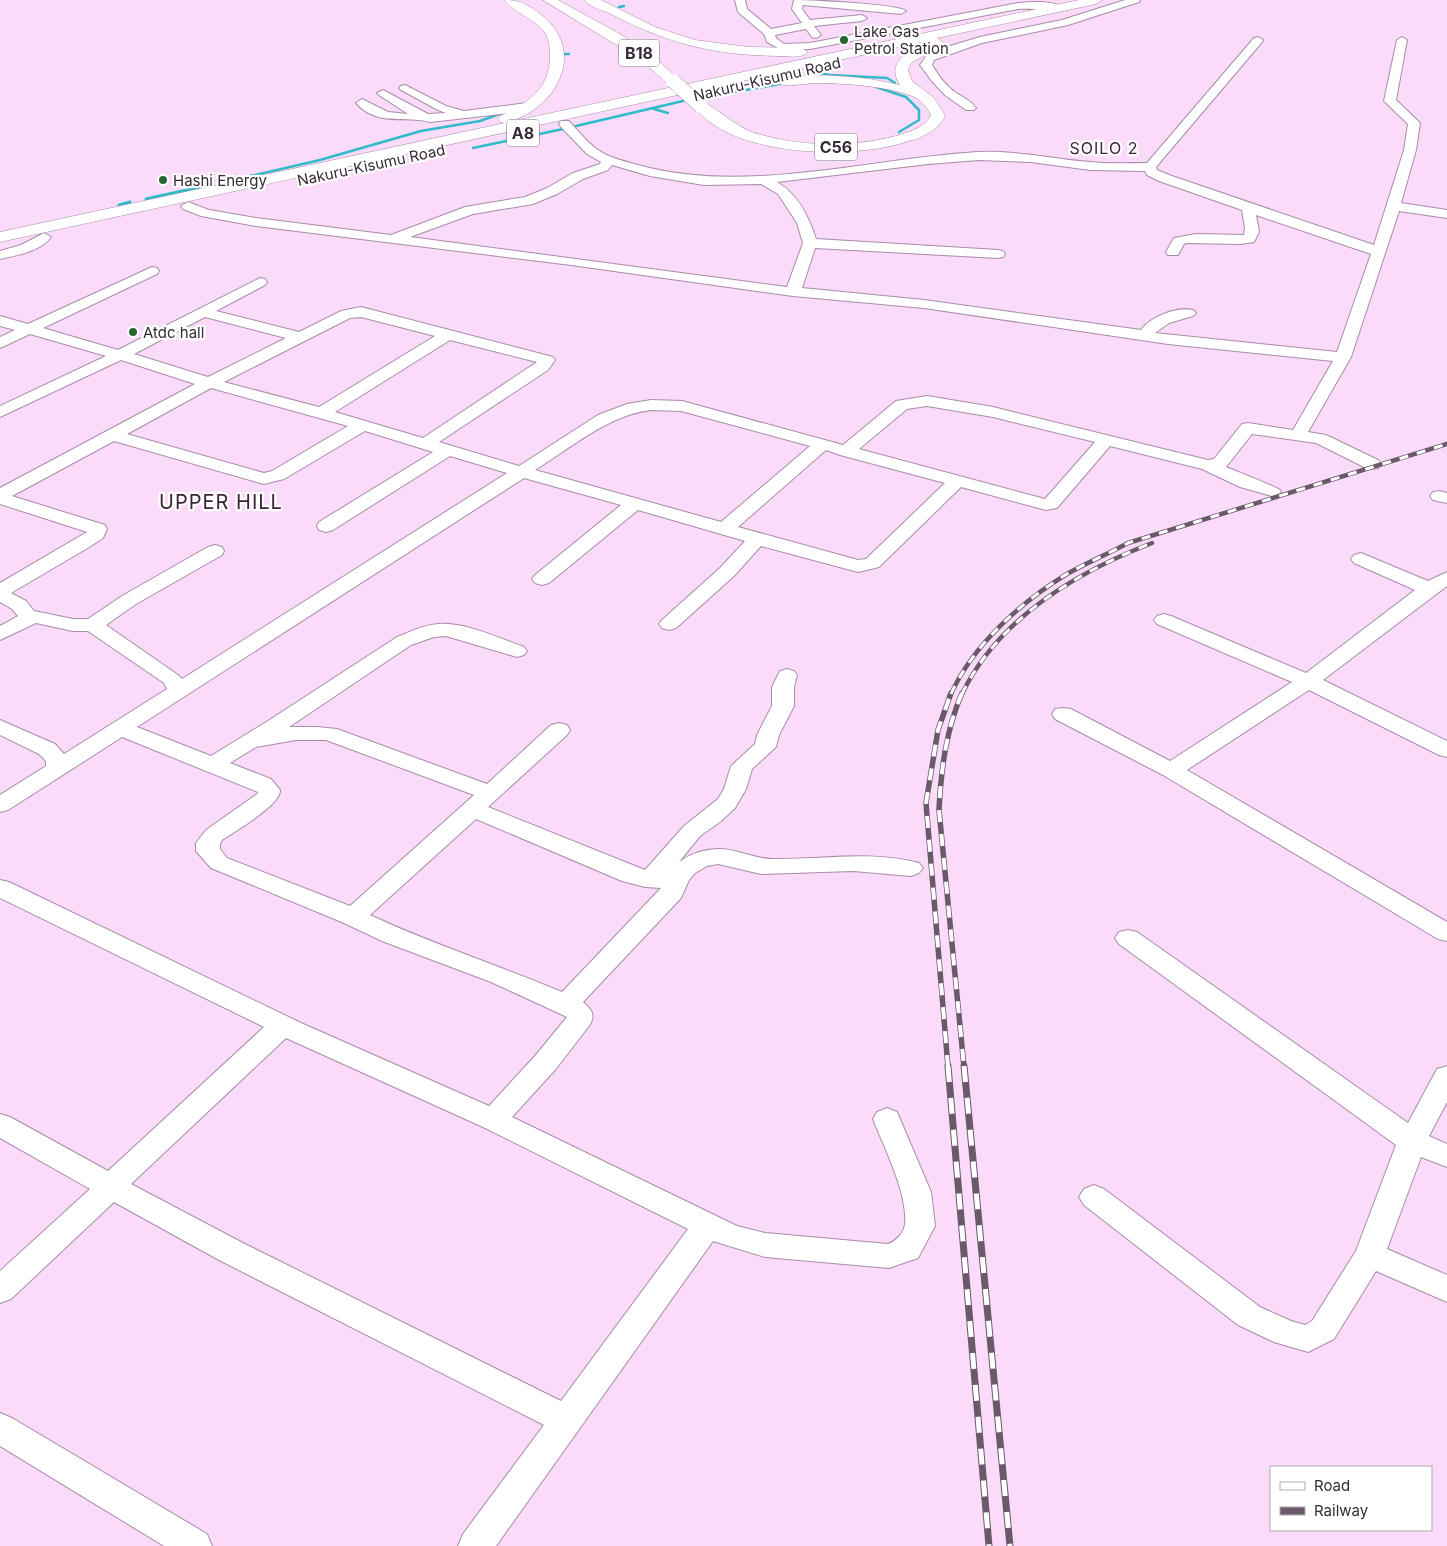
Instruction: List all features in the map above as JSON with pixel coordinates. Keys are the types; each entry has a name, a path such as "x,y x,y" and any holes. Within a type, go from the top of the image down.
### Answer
{"highway":[{"path":"423,145 494,123 528,107 539,100 551,87 555,75 557,45 548,28 510,0"},
{"name":"B18","path":"549,0 603,29"},
{"name":"B18","path":"560,0 646,57 701,106"},
{"path":"590,0 661,34 714,47 796,52 888,38"},
{"name":"A8","path":"1052,10 1096,0"},
{"name":"Nakuru-Kisumu Road","path":"0,237 423,145 888,38 1052,10"},
{"name":"Nakuru-Kisumu Road","path":"0,246 566,124 940,40 1052,10"},
{"path":"916,93 903,79 903,65 910,57 940,40"},
{"path":"734,86 788,80 833,79 870,82 916,93"},
{"name":"C56","path":"701,106 730,127 764,140 808,146 852,147 904,139 925,130 934,123 938,115 937,111 931,103 916,93"}],"street":[{"path":"740,0 742,10 769,33 771,40 779,47 888,38 883,20"},
{"path":"970,108 963,100 956,98 945,89 929,71 926,65 930,58 966,44 1064,23 1135,0"},
{"path":"823,44 797,9 798,1 846,7 877,7 901,11"},
{"path":"769,33 808,24 844,19 869,19"},
{"path":"566,124 591,151 609,161 650,172 718,182 764,180 928,160 979,156 1031,158 1090,166 1150,166 1258,40"},
{"path":"1298,436 1343,357 1380,252 1410,150 1414,123 1390,101 1402,40"},
{"path":"405,88 442,108 471,114"},
{"path":"383,93 420,116"},
{"path":"397,100 418,95"},
{"path":"362,103 387,117 397,118 420,116 440,119 528,107"},
{"path":"389,240 470,210 526,208 539,197 578,176 604,167 609,161"},
{"path":"1150,166 1152,172 1164,178 1380,252"},
{"path":"789,198 790,188 793,183 803,176"},
{"path":"764,180 783,191 789,198 804,223 810,243 795,286"},
{"path":"188,206 206,214 224,218 389,240 571,261 759,288 779,285 795,286 854,296 924,304 1145,336 1343,357"},
{"path":"1172,252 1179,242 1186,239 1231,241 1249,239 1252,236 1252,230 1248,206"},
{"path":"1394,206 1447,214"},
{"path":"0,255 20,251 44,237"},
{"path":"810,243 998,254"},
{"path":"0,343 152,271"},
{"path":"0,412 120,355 260,282"},
{"path":"204,312 301,336"},
{"path":"0,497 337,317 354,312 546,358 548,361 427,443"},
{"path":"1145,336 1151,326 1188,313"},
{"path":"0,321 120,355 210,384 321,412 521,472 858,566 872,563 957,481"},
{"path":"321,412 449,334"},
{"path":"846,451 902,406 927,401 993,412 1208,465 1246,483 1272,491"},
{"path":"0,805 521,472 604,420 629,408 652,404 682,406 1049,505 1106,440"},
{"path":"114,435 264,479 278,475 363,425"},
{"path":"1208,465 1214,465 1223,460 1248,428 1326,441 1372,464"},
{"path":"724,529 822,445"},
{"path":"326,526 448,450"},
{"path":"0,497 98,529 96,534 84,542 0,591"},
{"path":"542,579 635,503"},
{"path":"669,624 727,572 757,539"},
{"path":"93,625 129,600 215,551"},
{"path":"1361,559 1429,589"},
{"path":"1172,770 1308,681 1429,589 1447,578"},
{"path":"0,594 24,608 27,615 73,625 93,625 171,679 179,690"},
{"path":"0,634 32,616"},
{"path":"1164,620 1308,681 1447,750"},
{"path":"212,764 340,685 404,641 439,629 517,651"},
{"path":"645,879 654,875 692,830 712,817 727,803 735,789 742,766 765,747 768,735 782,706 783,687 787,675"},
{"path":"1063,714 1172,770 1447,933"},
{"path":"0,727 47,749 56,760 57,767"},
{"path":"119,728 262,784 269,790 269,795 265,799 214,835 208,843 208,851 212,858 219,863 353,917 391,935 500,976 565,1005 580,1014 580,1018 545,1063 493,1120"},
{"path":"353,917 560,730"},
{"path":"244,744 276,734 304,732 329,734 482,801 631,876 655,881 676,880"},
{"path":"565,1005 672,892 682,870 689,865 714,856 723,856 746,864 762,866 852,863 911,868"},
{"path":"0,888 283,1025 493,1120 730,1236 765,1245 889,1256 907,1249 920,1226 916,1192 887,1119"},
{"path":"1128,938 1412,1141 1447,1156"},
{"path":"0,1290 111,1187 128,1168 283,1025"},
{"path":"1094,1197 1249,1316 1285,1333 1308,1339 1323,1330 1370,1254 1412,1141 1447,1076"},
{"path":"0,1125 230,1251 566,1420"},
{"path":"475,1546 707,1226"},
{"path":"1370,1254 1447,1289"},
{"path":"0,1428 195,1546"}],"waterway":[{"path":"619,7 624,6"},
{"path":"813,72 830,75 887,78 895,83"},
{"path":"701,98 785,83"},
{"path":"876,87 906,97 919,110 919,120 899,132"},
{"path":"576,126 683,101"},
{"path":"654,109 668,113"},
{"path":"246,177 320,160 421,131 480,121 505,112"},
{"path":"473,148 563,129"},
{"path":"228,181 252,176"},
{"path":"146,199 210,185"},
{"path":"119,205 130,202"}],"railway":[{"path":"951,694 960,676 972,659 1000,626 1050,585 1082,566 1128,543 1447,444"},
{"path":"962,694 977,667 996,643 1042,601 1096,568 1152,543"},
{"path":"948,1067 926,803 938,730 951,693"},
{"path":"962,693 956,707 945,750 939,810 964,1067"},
{"path":"948,1066 989,1546"},
{"path":"964,1066 1010,1546"}],"place":[{"name":"Lake Gas Petrol Station","path":"844,40"},
{"name":"Hashi Energy","path":"163,180"},
{"name":"Atdc hall","path":"133,332"}],"district":[{"name":"SOILO 2","path":"1104,148"},
{"name":"UPPER HILL","path":"221,502"}]}
